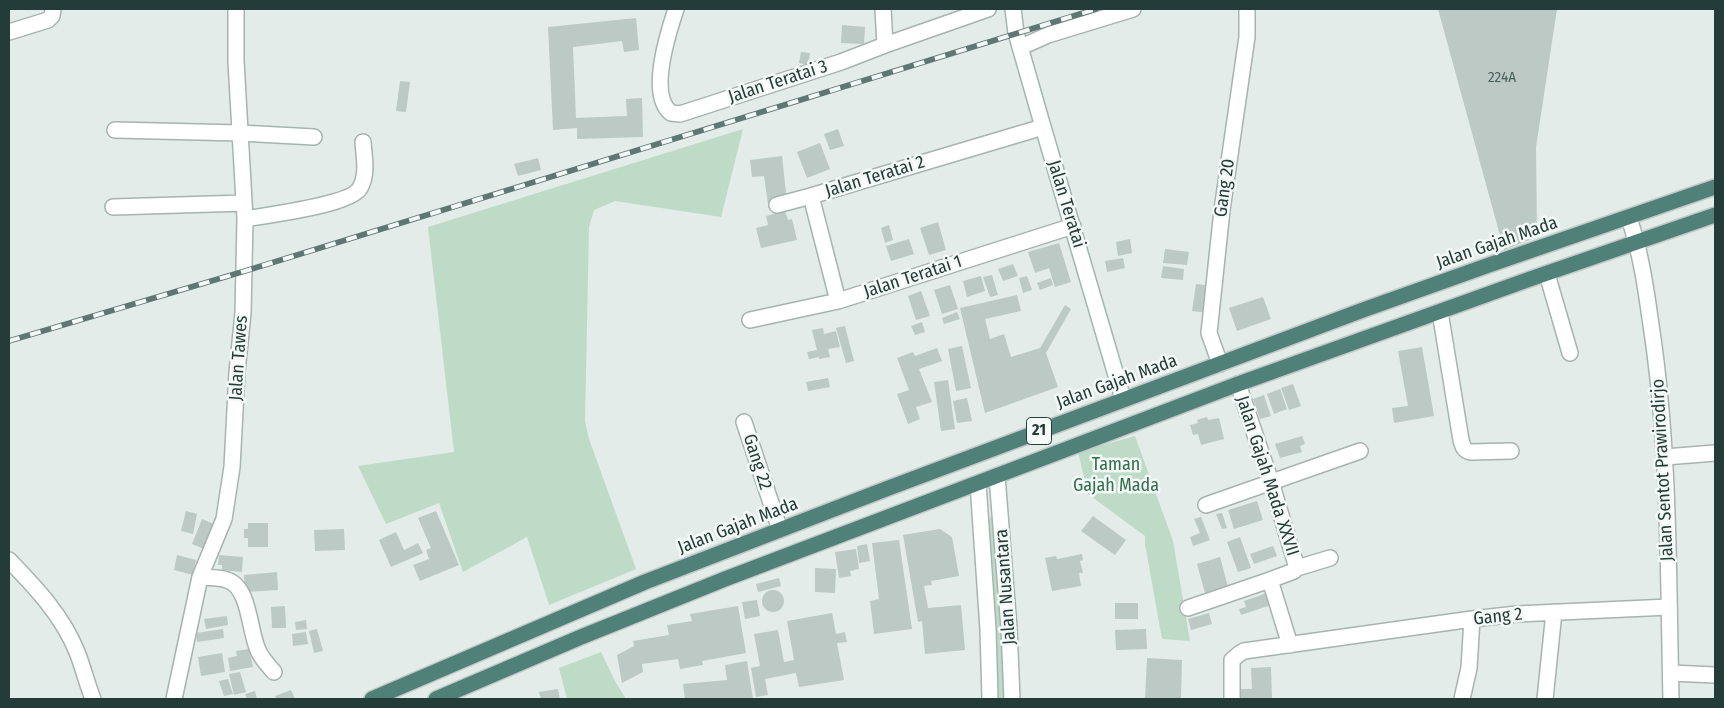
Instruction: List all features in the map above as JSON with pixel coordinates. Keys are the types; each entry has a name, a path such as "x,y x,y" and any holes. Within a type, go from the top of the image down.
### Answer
{"highway":[{"name":"Jalan Gajah Mada","path":"372,699 645,582 780,530 1124,399 1489,264 1629,218 1715,187"},
{"name":"21","path":"439,698 581,637 671,601 1238,384 1715,215"},
{"path":"431,673 439,698"}],"street":[{"path":"9,32 48,20 52,16 53,9"},
{"name":"Jalan Tawes","path":"174,699 200,577 224,519 232,467 237,372 243,313 245,219 236,61 236,9"},
{"name":"Jalan Teratai 3","path":"676,9 666,40 660,73 663,106 671,113 680,114 822,68 988,9"},
{"path":"883,9 885,45"},
{"name":"Jalan Teratai","path":"1013,9 1016,33 1124,399"},
{"path":"1021,47 1048,35 1132,9"},
{"name":"Gang 20","path":"1220,364 1210,333 1222,210 1247,37 1247,10"},
{"name":"Jalan Teratai 2","path":"838,301 811,196 1043,127"},
{"path":"115,130 240,132 314,137"},
{"path":"245,219 347,199 359,190 365,177 363,142"},
{"path":"777,205 811,196"},
{"path":"114,206 244,203"},
{"name":"Jalan Sentot Prawirodirjo","path":"1629,218 1643,269 1658,371 1665,457 1671,699"},
{"name":"Jalan Teratai 1","path":"750,320 838,301 1073,226"},
{"path":"1547,274 1570,353"},
{"path":"1440,312 1464,449 1467,452 1511,450"},
{"name":"Jalan Gajah Mada XXVII","path":"1238,384 1271,482 1297,568"},
{"name":"Gang 22","path":"744,422 780,530"},
{"path":"1206,505 1360,451"},
{"path":"1665,457 1715,453"},
{"name":"Jalan Nusantara","path":"997,476 1009,628 1012,699"},
{"name":"Jalan Nusantara","path":"978,483 988,630 990,699"},
{"path":"1188,608 1270,580 1294,571 1297,568 1330,558"},
{"path":"9,560 40,591 61,621 77,651 92,696"},
{"path":"200,577 228,580 237,586 244,597 258,650 274,672"},
{"path":"1270,580 1290,645"},
{"name":"Gang 2","path":"1232,699 1232,660 1244,651 1517,614 1669,607"},
{"path":"1545,699 1554,612"},
{"path":"1462,699 1469,668 1472,619"},
{"path":"1670,673 1715,675"}],"green space":[{"path":"743,129 721,217 615,201 594,210 589,227 585,421 589,439 636,569 549,605 527,537 463,572 439,503 386,524 358,466 454,452 428,227"},
{"name":"Taman Gajah Mada","path":"1135,436 1173,541 1190,641 1162,639 1145,536 1088,494 1078,452"},
{"path":"993,517 999,580 1004,699 998,699 989,520"},
{"path":"601,652 626,699 567,699 559,668"}],"building":[{"path":"1438,9 1557,9 1536,147 1537,237 1504,250"},
{"path":"636,18 639,50 624,52 622,41 573,47 576,118 627,116 626,99 642,98 643,137 577,139 577,128 553,130 548,27"},
{"path":"842,25 865,27 864,44 841,43"},
{"path":"801,52 810,53 808,65 799,63"},
{"path":"400,81 410,82 406,112 396,111"},
{"path":"838,129 844,146 830,150 824,134"},
{"path":"820,143 830,169 807,178 797,152"},
{"path":"782,156 787,202 768,204 764,176 752,177 750,160"},
{"path":"538,158 541,170 518,176 514,164"},
{"path":"785,211 788,220 792,219 797,240 761,248 756,228 768,225 766,216"},
{"path":"938,222 946,250 929,255 920,228"},
{"path":"889,225 893,240 885,243 881,228"},
{"path":"909,239 914,254 891,261 886,246"},
{"path":"1130,239 1132,253 1118,256 1116,242"},
{"path":"1059,243 1071,282 1055,287 1049,268 1035,273 1028,252"},
{"path":"1165,249 1189,252 1187,265 1163,263"},
{"path":"1123,258 1125,268 1107,272 1105,261"},
{"path":"1013,264 1018,276 1003,281 998,269"},
{"path":"1163,266 1184,269 1183,280 1161,278"},
{"path":"992,275 998,295 990,297 983,277"},
{"path":"981,276 985,291 967,297 963,281"},
{"path":"1027,276 1032,290 1023,293 1019,278"},
{"path":"1051,278 1053,285 1040,290 1037,283"},
{"path":"1196,284 1213,286 1209,313 1192,311"},
{"path":"950,285 958,309 942,314 934,290"},
{"path":"921,291 930,316 916,320 908,296"},
{"path":"1017,295 1021,311 985,319 990,339 1004,334 1011,357 1040,348 1065,305 1071,309 1046,353 1058,387 985,413 960,308"},
{"path":"1263,297 1271,319 1237,331 1229,308"},
{"path":"957,312 960,319 944,324 942,318"},
{"path":"922,322 925,332 915,335 911,326"},
{"path":"845,326 854,361 846,363 836,328"},
{"path":"823,328 824,334 836,331 840,347 828,349 830,357 809,359 807,352 817,350 812,330"},
{"path":"962,346 971,388 956,391 948,349"},
{"path":"1422,347 1434,416 1394,423 1392,408 1408,406 1398,351"},
{"path":"937,348 942,361 919,369 932,402 916,407 920,419 908,424 897,394 909,390 897,358 913,352 915,356"},
{"path":"828,378 830,387 808,391 806,382"},
{"path":"948,380 955,429 941,431 934,382"},
{"path":"1293,384 1301,406 1289,410 1281,388"},
{"path":"1280,389 1287,409 1274,414 1267,394"},
{"path":"1264,395 1271,416 1260,419 1253,399"},
{"path":"967,398 972,421 957,423 953,401"},
{"path":"1207,417 1208,420 1219,418 1224,439 1201,445 1198,434 1193,435 1190,425 1198,423 1197,420"},
{"path":"1302,436 1305,444 1300,446 1302,452 1280,458 1275,444"},
{"path":"1257,501 1263,520 1234,529 1228,510"},
{"path":"186,511 197,514 193,534 181,531"},
{"path":"436,511 459,565 420,581 413,565 429,559 426,550 431,548 418,518"},
{"path":"1222,513 1227,528 1222,529 1216,514"},
{"path":"1093,516 1126,540 1115,555 1081,531"},
{"path":"1201,517 1210,540 1193,546 1190,537 1200,533 1194,519"},
{"path":"202,519 214,524 204,549 192,544"},
{"path":"248,523 268,523 268,547 248,547 248,538 244,538 244,529 248,529"},
{"path":"344,529 345,550 315,551 314,530"},
{"path":"940,529 952,537 959,576 931,581 932,585 924,586 928,608 961,605 965,650 925,654 922,621 918,622 903,535"},
{"path":"396,532 404,550 418,543 423,553 391,567 379,540"},
{"path":"1240,537 1251,568 1238,572 1227,542"},
{"path":"899,540 912,629 874,634 870,601 879,599 872,543"},
{"path":"867,544 870,561 859,563 857,546"},
{"path":"1273,546 1277,556 1254,564 1250,554"},
{"path":"856,549 859,569 850,571 851,576 839,578 835,552"},
{"path":"1082,554 1083,560 1080,561 1083,573 1079,573 1081,586 1052,591 1045,558 1056,556 1057,559"},
{"path":"177,555 196,560 193,575 174,570"},
{"path":"219,555 243,557 242,572 222,570 222,565 218,565"},
{"path":"1220,557 1228,587 1205,593 1197,564"},
{"path":"815,568 836,569 835,593 815,592"},
{"path":"277,572 278,590 245,592 244,575"},
{"path":"779,578 781,586 758,592 756,584"},
{"path":"769,590 777,590 784,597 784,605 777,612 769,612 762,605 762,597"},
{"path":"1267,593 1271,605 1241,615 1239,609 1246,607 1244,601"},
{"path":"757,600 760,616 745,619 742,602"},
{"path":"1115,603 1138,603 1138,619 1115,619"},
{"path":"285,606 286,628 272,628 271,607"},
{"path":"738,606 746,653 702,661 703,665 680,669 678,659 642,664 643,672 622,683 617,655 634,646 633,641 669,635 667,625 692,621 690,614"},
{"path":"832,613 836,634 845,632 847,642 837,643 844,680 799,687 796,673 765,679 768,695 756,697 751,668 760,666 754,634 778,630 784,662 794,660 787,621"},
{"path":"1209,613 1212,624 1191,630 1188,619"},
{"path":"227,616 228,625 206,629 204,619"},
{"path":"306,620 307,629 296,630 295,622"},
{"path":"223,629 224,638 197,642 196,633"},
{"path":"317,629 323,651 314,653 309,631"},
{"path":"1146,629 1147,649 1116,650 1115,630"},
{"path":"306,632 308,644 293,646 292,634"},
{"path":"249,649 253,667 230,671 228,658 237,656 236,651"},
{"path":"222,653 225,672 201,676 198,657"},
{"path":"1147,658 1182,660 1181,699 1145,699"},
{"path":"747,661 753,699 685,699 683,684 727,680 725,665"},
{"path":"1271,667 1272,698 1239,699 1239,689 1252,689 1251,668"},
{"path":"240,672 246,692 234,695 229,674"},
{"path":"228,679 233,694 224,696 219,681"},
{"path":"558,689 560,699 541,699 539,692"},
{"path":"291,690 295,699 277,699 275,696"},
{"path":"255,691 257,699 247,699 245,694"}],"railway":[{"path":"9,341 245,271 1096,9"}]}
